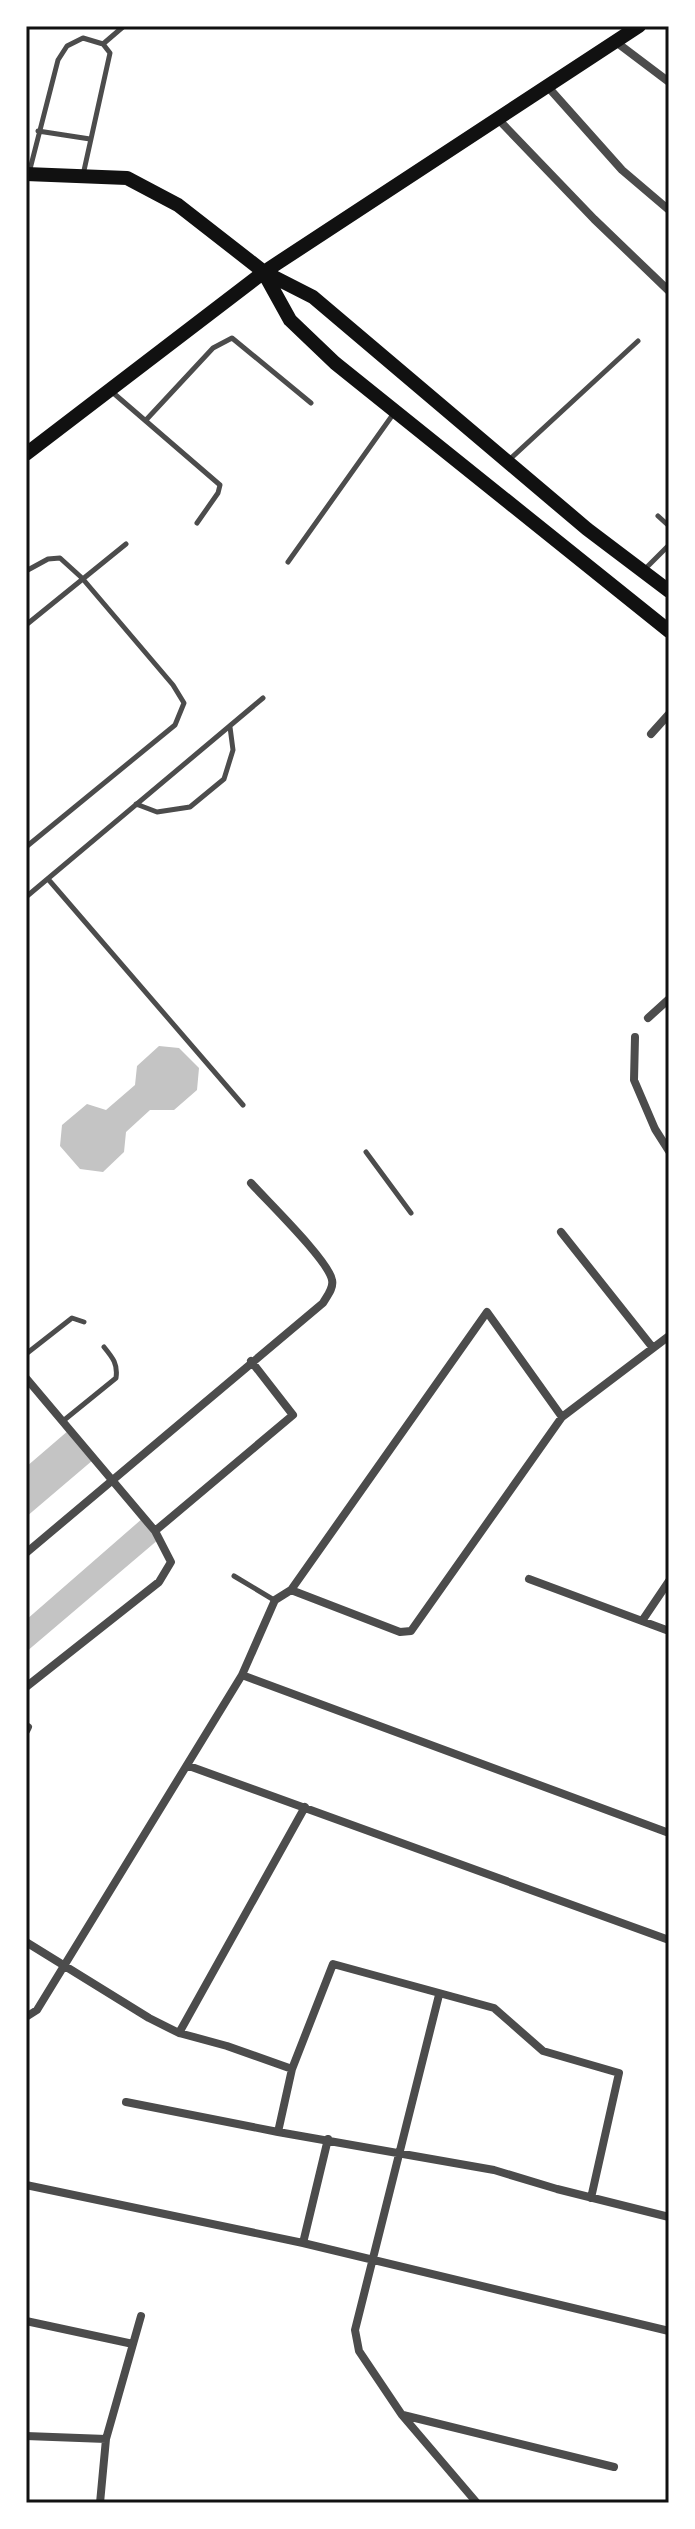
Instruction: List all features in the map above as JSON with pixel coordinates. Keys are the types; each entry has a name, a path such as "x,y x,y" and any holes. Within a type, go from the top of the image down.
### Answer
{"main road":[{"path":"26,454 264,272 639,26"},
{"path":"28,174 127,178 178,205 264,272 313,297 587,529 669,591"},
{"path":"264,272 290,320 335,363 669,631"}],"street":[{"path":"616,42 669,82"},
{"path":"548,87 622,170 669,210"},
{"path":"498,119 594,219 669,291"},
{"path":"651,734 669,714"},
{"path":"648,1018 669,999"},
{"path":"635,1037 634,1080 655,1129 669,1151"},
{"path":"26,1553 323,1303 332,1287 332,1278 320,1259 251,1183"},
{"path":"561,1232 653,1348"},
{"path":"26,2017 37,2010 189,1766 242,1675 275,1600 291,1590 487,1312 562,1417"},
{"path":"291,1590 400,1632 411,1631 562,1417 669,1336"},
{"path":"155,1531 293,1415 251,1361"},
{"path":"26,1378 155,1531 171,1562 159,1582 26,1687"},
{"path":"529,1579 669,1631"},
{"path":"642,1621 669,1581"},
{"path":"242,1675 669,1833"},
{"path":"189,1766 669,1940"},
{"path":"179,2033 305,1807"},
{"path":"26,1942 149,2018 179,2033 292,2069"},
{"path":"278,2132 292,2069 333,1964 494,2008 543,2051 619,2073 591,2198"},
{"path":"439,1995 355,2330 359,2351 402,2415 477,2503"},
{"path":"126,2102 494,2170 669,2217"},
{"path":"303,2243 328,2139"},
{"path":"26,2185 303,2243 669,2331"},
{"path":"100,2503 106,2439 141,2316"},
{"path":"26,2321 133,2344"},
{"path":"402,2415 614,2467"},
{"path":"26,2436 106,2439"}],"lane":[{"path":"103,44 124,26"},
{"path":"28,174 51,80 63,51 77,39 103,44 110,53 83,176"},
{"path":"38,131 90,139"},
{"path":"146,420 213,348 232,338 311,403"},
{"path":"507,462 638,341"},
{"path":"110,390 220,485 218,493 197,523"},
{"path":"288,562 395,411"},
{"path":"658,516 669,526"},
{"path":"26,625 126,544"},
{"path":"643,571 669,545"},
{"path":"26,571 48,559 60,558 82,578 173,685 184,703 175,725 26,847"},
{"path":"26,897 263,698"},
{"path":"136,804 157,812 190,807 224,779 233,750 230,726"},
{"path":"48,879 243,1105"},
{"path":"366,1152 411,1213"},
{"path":"26,1354 72,1318 84,1322"},
{"path":"62,1422 116,1378 114,1360 104,1347"},
{"path":"234,1576 275,1600"}],"building":[{"path":"159,1046 179,1048 199,1068 197,1090 174,1110 150,1110 126,1132 124,1152 103,1172 80,1169 60,1146 62,1125 87,1104 106,1110 135,1085 137,1066"},
{"path":"69,1430 93,1460 26,1517 26,1467"},
{"path":"143,1518 159,1539 26,1652 26,1620"}]}
